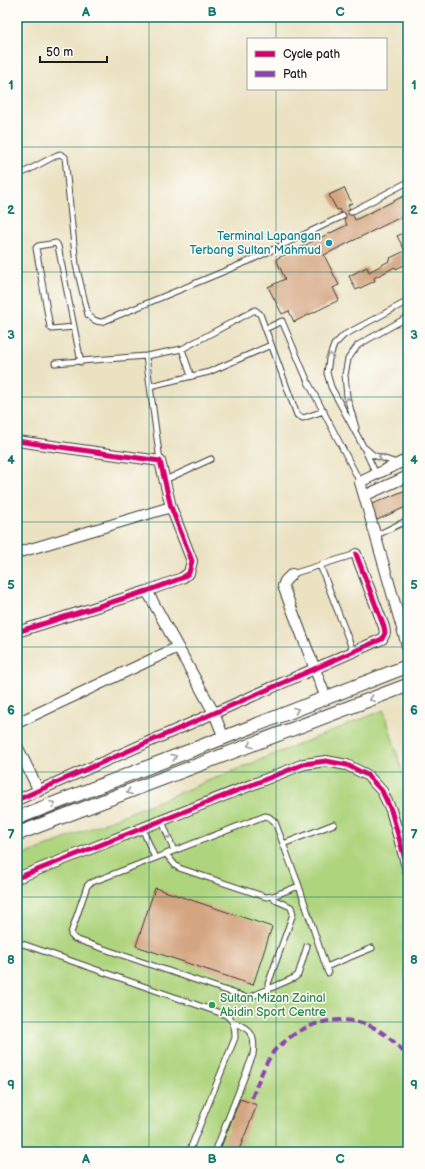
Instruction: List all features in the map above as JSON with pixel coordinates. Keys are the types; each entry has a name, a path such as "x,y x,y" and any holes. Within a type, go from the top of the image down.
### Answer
{"main road":[{"path":"17,818 408,666"},
{"path":"17,834 408,685"}],"street":[{"path":"17,441 160,461 171,507 192,561 189,573 182,578 147,591 17,632"},
{"path":"404,461 360,482 408,649"},
{"path":"364,496 408,476"},
{"path":"17,554 171,507"},
{"path":"17,800 382,639 385,633 384,627 356,554"},
{"path":"292,574 285,580 283,586 326,698"},
{"path":"147,591 214,713 224,738"},
{"path":"384,627 400,620"},
{"path":"17,723 178,647"},
{"path":"17,746 38,791"},
{"path":"17,878 304,764 326,761 347,765 367,775 382,790 391,810 408,870"}],"lane":[{"path":"17,176 57,155 60,154 66,157 76,265 88,315 90,318 98,322 102,322 249,261 343,216"},
{"path":"351,212 408,182"},
{"path":"74,327 52,329 50,327 36,248 38,246 56,243 58,246 81,362"},
{"path":"376,474 364,448 334,394 329,380 327,366 331,352 338,340 350,330 408,301"},
{"path":"55,363 146,356 182,349 255,310 260,314 297,415 303,418 324,411"},
{"path":"358,437 347,397 345,374 348,359 358,345 408,316"},
{"path":"265,329 282,321 311,381 315,394 360,482"},
{"path":"150,386 209,372 271,345"},
{"path":"182,349 191,376"},
{"path":"146,356 160,461"},
{"path":"364,448 373,455 404,461"},
{"path":"164,480 211,459"},
{"path":"375,536 408,520"},
{"path":"292,574 356,554"},
{"path":"320,565 354,651"},
{"path":"307,946 296,977 248,998 73,938 71,933 87,886 90,883 265,816 272,818 275,822 299,886 328,973"},
{"path":"162,821 174,851"},
{"path":"283,844 334,824"},
{"path":"142,828 154,858"},
{"path":"166,854 175,865 180,868 266,897 273,896 299,886"},
{"path":"269,989 268,984 293,914 291,907 275,900 273,896"},
{"path":"17,942 226,1015 233,1022 248,1029 252,1036 254,1046 253,1055 215,1152"},
{"path":"326,967 372,948"},
{"path":"189,1152 235,1038 233,1022"}],"green space":[{"name":"Sultan Mizan Zainal Abidin Sport Centre","path":"384,710 408,791 408,1152 17,1152 17,858"}],"building":[{"name":"Terminal Lapangan Terbang Sultan Mahmud","path":"344,188 352,203 348,205 355,220 408,194 408,231 401,217 324,255 339,285 333,288 339,300 294,322 289,311 282,314 268,287 285,279 276,259 347,225 339,209 337,210 329,195"},
{"name":"Terminal Lapangan Terbang Sultan Mahmud","path":"408,231 408,263 396,269 395,267 374,278 375,281 356,290 349,276 367,267 369,272 391,260 390,258 405,251 397,236"},
{"path":"408,489 408,506 377,520 370,505"},
{"path":"155,888 272,927 253,985 136,946"},
{"path":"240,1099 257,1105 238,1152 219,1152"}],"marked path":[{"path":"252,1098 264,1068 275,1050 302,1030 323,1022 345,1020 368,1025 380,1031 408,1057"}],"cycle path":[{"path":"17,441 160,461 171,507 192,561 189,573 182,578 147,591 17,632"},
{"path":"17,800 382,639 385,633 384,627 356,554"},
{"path":"17,878 304,764 326,761 347,765 367,775 382,791 391,810 408,870"}],"place":[{"name":"Terminal Lapangan Terbang Sultan Mahmud","path":"329,243"},
{"name":"Sultan Mizan Zainal Abidin Sport Centre","path":"212,1005"}]}
